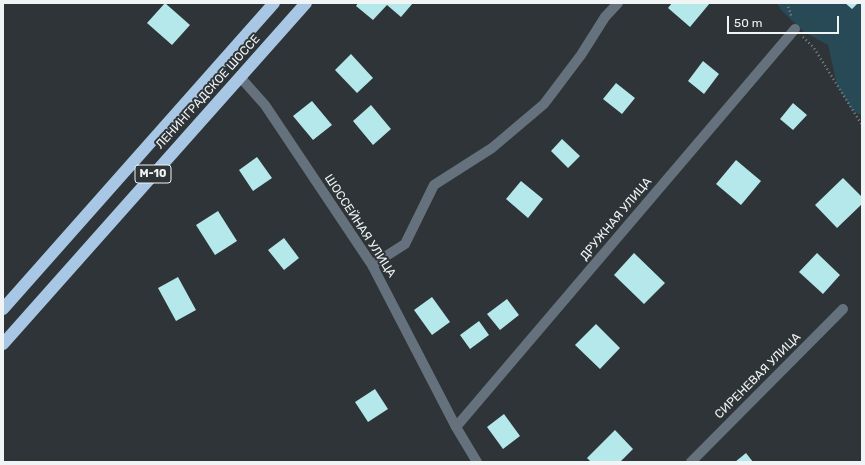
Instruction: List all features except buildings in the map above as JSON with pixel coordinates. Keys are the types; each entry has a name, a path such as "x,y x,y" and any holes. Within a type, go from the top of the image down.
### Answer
{"highway":[{"name":"ЛЕНИНГРАДСКОЕ ШОССЕ","path":"3,308 274,3"},
{"name":"ЛЕНИНГРАДСКОЕ ШОССЕ","path":"3,344 306,3"}],"street":[{"path":"372,265 405,244 434,184 492,148 544,104 581,55 605,17 618,3"},
{"name":"ДРУЖНАЯ УЛИЦА","path":"456,427 795,29"},
{"name":"ШОССЕЙНАЯ УЛИЦА","path":"240,77 265,105 372,265 456,427 477,462"},
{"name":"СИРЕНЕВАЯ УЛИЦА","path":"691,462 843,309"}],"path":[{"path":"787,3 795,29 814,48 862,125"}],"shaded area":[{"path":"777,3 862,3 862,116 852,110 837,85 828,45 804,32 781,10"}]}
